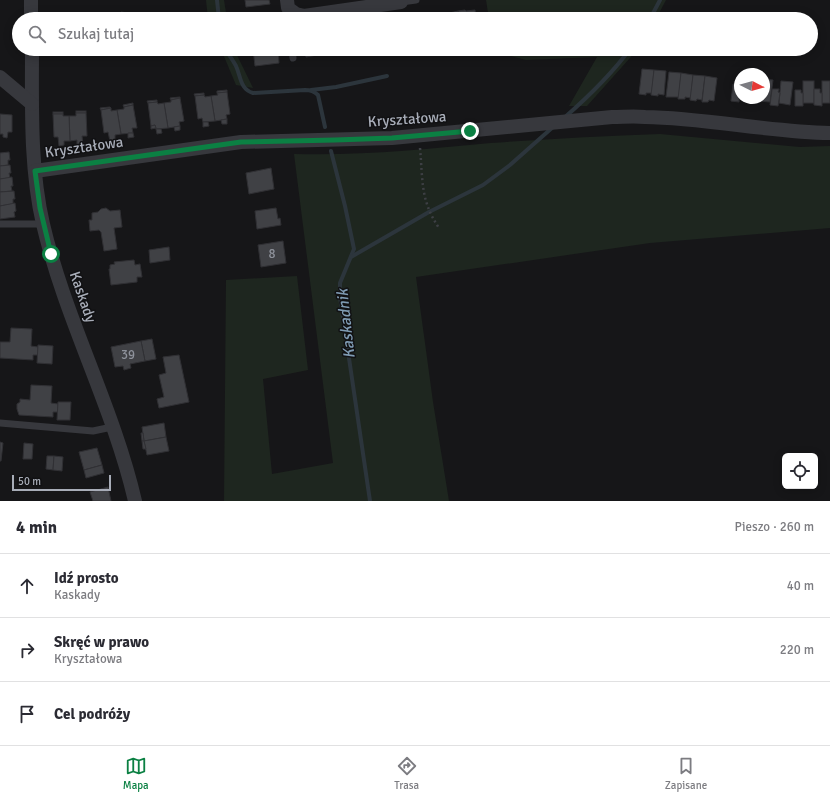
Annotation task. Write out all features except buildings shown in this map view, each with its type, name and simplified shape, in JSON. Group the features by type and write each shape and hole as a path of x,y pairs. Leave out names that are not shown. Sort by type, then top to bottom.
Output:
{"street":[{"path":"31,0 31,12"},
{"path":"330,12 401,1"},
{"name":"Kaskady","path":"32,56 32,104 35,171 43,224 60,282 112,427 130,480 135,501"},
{"path":"0,77 32,104"},
{"name":"Kryształowa","path":"35,171 241,142 392,138 612,118 645,117 677,119 787,132 830,134"}],"lane":[{"path":"401,1 416,0"},
{"path":"0,224 43,224"},
{"path":"0,423 93,431 112,427"}],"path":[{"path":"420,144 426,206 438,228"}],"shaded area":[{"path":"206,0 224,0 226,12 207,12"},
{"path":"486,0 666,0 660,12 488,12"},
{"path":"224,56 237,56 253,88 236,85"},
{"path":"510,56 632,56 587,106 569,106 597,57 526,60"},
{"path":"660,134 800,147 830,146 830,228 650,243 416,277 433,402 449,501 224,501 226,280 297,276 308,370 263,379 272,474 333,463 294,154 368,153 491,143"}],"waterway":[{"name":"Kaskadnik","path":"217,0 218,12"},
{"path":"654,12 660,0"},
{"name":"Kaskadnik","path":"229,56 236,66 243,86 253,93 305,90 311,91 318,95 325,127"},
{"path":"564,118 599,85 624,56"},
{"path":"311,90 336,87 387,76"},
{"path":"351,257 429,212 483,185 510,165 553,127"},
{"name":"Kaskadnik","path":"331,151 354,249 340,283 340,297 370,501"}],"route":[{"path":"51,254 43,224 35,171 241,142 392,138 470,131"}]}
